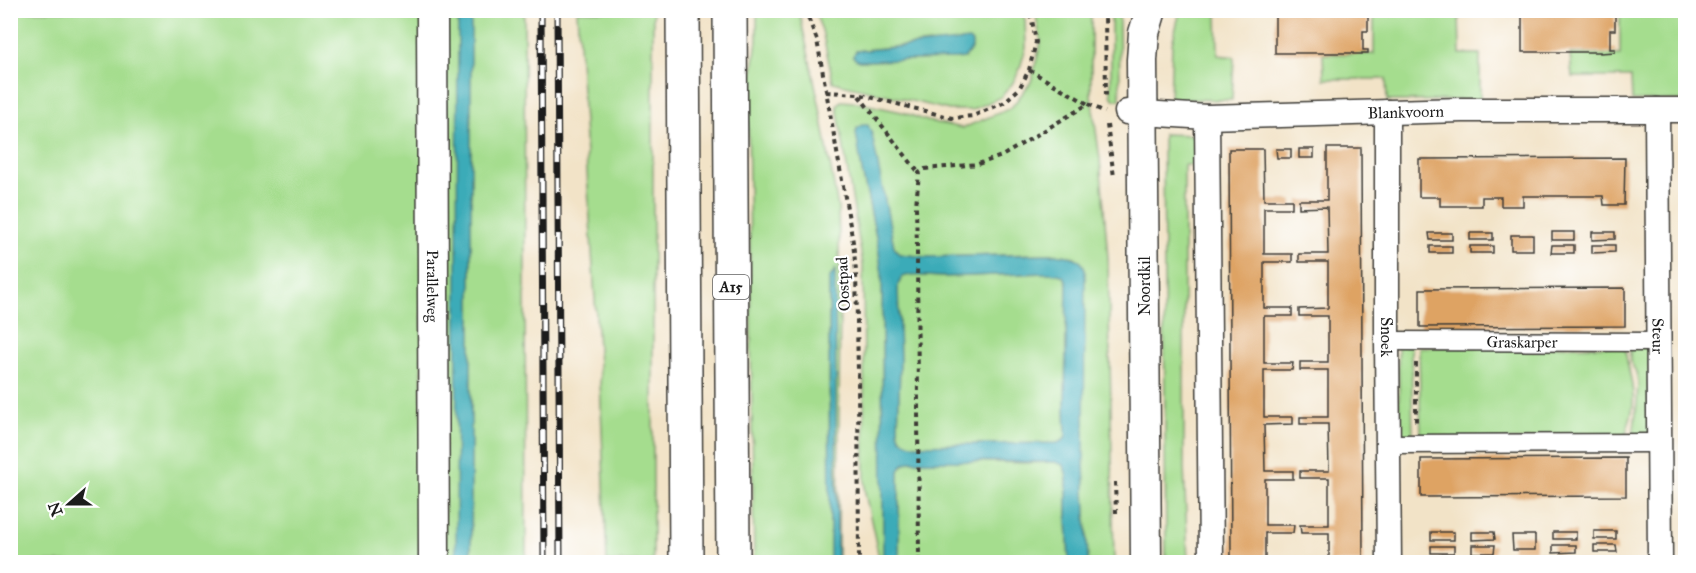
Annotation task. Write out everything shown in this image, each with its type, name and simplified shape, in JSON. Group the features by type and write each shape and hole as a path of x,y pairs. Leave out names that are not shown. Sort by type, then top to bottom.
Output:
{"highway":[{"path":"683,10 686,562"},
{"name":"A15","path":"730,10 733,562"}],"street":[{"name":"Parallelweg","path":"432,10 434,562"},
{"name":"Noordkil","path":"1128,10 1125,112 1129,562"},
{"name":"Noordkil","path":"1146,562 1125,112 1142,60 1144,33 1151,10"},
{"name":"Blankvoorn","path":"1125,112 1207,117 1462,110 1686,110"},
{"name":"Steur","path":"1657,110 1660,562"},
{"name":"Snoek","path":"1387,112 1389,562"},
{"path":"1207,117 1211,562"},
{"name":"Graskarper","path":"1387,341 1658,342"},
{"path":"1388,444 1659,443"}],"path":[{"name":"Oostpad","path":"806,10 817,40 853,242 856,271 859,562"},
{"path":"826,92 858,94 952,118 973,116 1003,103 1019,89 1029,70 1035,42 1028,10"},
{"path":"1029,70 1088,104 1125,112 1105,10"},
{"path":"858,94 919,173 916,206 919,562"},
{"path":"919,173 925,170 978,164 1002,156 1088,104"},
{"path":"1416,342 1416,443"}],"green space":[{"path":"458,10 457,524 456,562 444,562 445,11"},
{"path":"10,11 424,11 421,562 11,562"},
{"path":"471,11 524,11 526,562 471,562"},
{"path":"577,11 653,11 653,562 607,562 600,380"},
{"path":"757,11 799,11 838,208 840,281 838,562 835,271 829,279 830,562 754,562 748,108 757,40"},
{"path":"814,11 1019,11 1025,19 1026,48 1019,71 1001,97 972,110 949,110 833,82 822,30","holes":["930,43 964,58 859,61 856,51"]},
{"path":"1035,11 1091,11 1091,95 1100,159 1108,258 1114,562 1088,562 1075,257 1054,254 926,257 899,254 894,247 875,152 857,129 862,171 882,274 883,562 880,562 865,493 863,265 837,106 841,101 855,102 963,128 1011,108 1031,82 1041,42"},
{"path":"1111,11 1119,11 1120,100 1114,100 1111,95"},
{"path":"1180,11 1217,11 1218,55 1234,57 1232,100 1170,99 1172,44"},
{"path":"1374,11 1459,11 1460,54 1480,54 1480,100 1387,101 1386,79 1324,79 1323,54 1374,54"},
{"path":"1620,11 1685,11 1685,100 1632,101 1631,77 1572,77 1570,54 1620,55"},
{"path":"1163,134 1196,135 1194,165 1184,165 1184,467 1188,562 1166,562"},
{"path":"1045,273 1061,275 1067,283 1066,436 1064,440 1057,443 916,445 902,440 898,431 900,362 898,285 902,277 909,275 943,277"},
{"path":"1398,345 1411,346 1413,439 1400,439"},
{"path":"1649,345 1649,437 1633,438 1638,382 1630,361 1630,347"},
{"path":"1625,346 1633,397 1625,439 1421,440 1419,347"},
{"path":"928,460 1055,462 1064,465 1067,477 1069,562 899,562 899,471 907,462"}],"water":[{"path":"458,11 471,11 471,562 456,562"},
{"path":"969,40 972,48 964,58 859,61 853,56 856,51"},
{"path":"862,125 868,125 872,134 894,247 899,254 926,257 1054,254 1072,257 1083,264 1085,269 1084,464 1088,562 1069,562 1067,477 1064,465 1055,462 910,461 902,465 899,471 899,562 883,562 882,274 862,171 857,129","holes":["1049,273 1061,275 1067,283 1066,436 1064,440 1057,443 916,445 902,440 898,431 900,362 898,285 902,277 909,275 943,277"]},
{"path":"835,270 837,562 830,562 829,279"}],"building":[{"path":"1275,10 1368,10 1368,31 1363,31 1363,50 1368,50 1368,53 1275,53"},
{"path":"1522,10 1615,10 1615,30 1610,30 1610,49 1615,49 1615,52 1522,52"},
{"path":"1327,148 1361,148 1363,562 1329,562 1329,533 1301,533 1300,525 1329,525 1329,478 1300,478 1300,471 1329,471 1328,424 1300,424 1300,417 1328,417 1328,370 1300,370 1300,362 1328,362 1328,316 1299,316 1299,309 1328,308 1328,262 1299,262 1299,254 1328,254 1327,207 1299,208 1299,200 1327,200"},
{"path":"1229,149 1263,149 1264,200 1292,200 1292,208 1264,208 1264,254 1292,254 1292,262 1264,262 1264,308 1292,308 1292,316 1264,316 1264,363 1293,363 1292,370 1264,370 1264,417 1293,417 1293,424 1264,425 1265,471 1293,471 1293,479 1265,479 1265,525 1294,525 1293,533 1265,533 1265,562 1231,562"},
{"path":"1276,149 1291,149 1291,158 1277,158"},
{"path":"1299,149 1314,149 1314,158 1299,158"},
{"path":"1625,158 1624,205 1604,205 1603,196 1523,196 1523,206 1501,206 1501,197 1482,197 1482,206 1440,206 1440,197 1419,197 1419,159"},
{"path":"1552,232 1574,232 1574,240 1552,240"},
{"path":"1592,232 1615,232 1615,239 1592,240"},
{"path":"1429,233 1452,233 1452,240 1430,240"},
{"path":"1470,233 1493,233 1493,240 1470,240"},
{"path":"1511,235 1533,235 1533,250 1511,250"},
{"path":"1552,245 1574,245 1574,253 1551,253"},
{"path":"1592,245 1615,245 1615,252 1592,253"},
{"path":"1430,246 1452,246 1452,253 1430,253"},
{"path":"1470,246 1493,246 1493,253 1470,253"},
{"path":"1625,288 1625,326 1420,327 1420,289"},
{"path":"1626,458 1626,496 1421,497 1421,459"},
{"path":"1594,531 1616,531 1616,539 1594,539"},
{"path":"1431,532 1454,532 1454,540 1431,540"},
{"path":"1472,532 1494,532 1495,539 1472,540"},
{"path":"1553,532 1576,532 1576,539 1553,539"},
{"path":"1512,535 1535,535 1535,550 1513,550"},
{"path":"1472,545 1495,545 1494,553 1472,553"},
{"path":"1553,545 1576,545 1576,552 1553,553"},
{"path":"1594,545 1616,545 1617,552 1594,552"},
{"path":"1431,546 1454,546 1454,553 1431,553"}],"railway":[{"path":"541,10 544,562"},
{"path":"557,10 560,562"}]}
